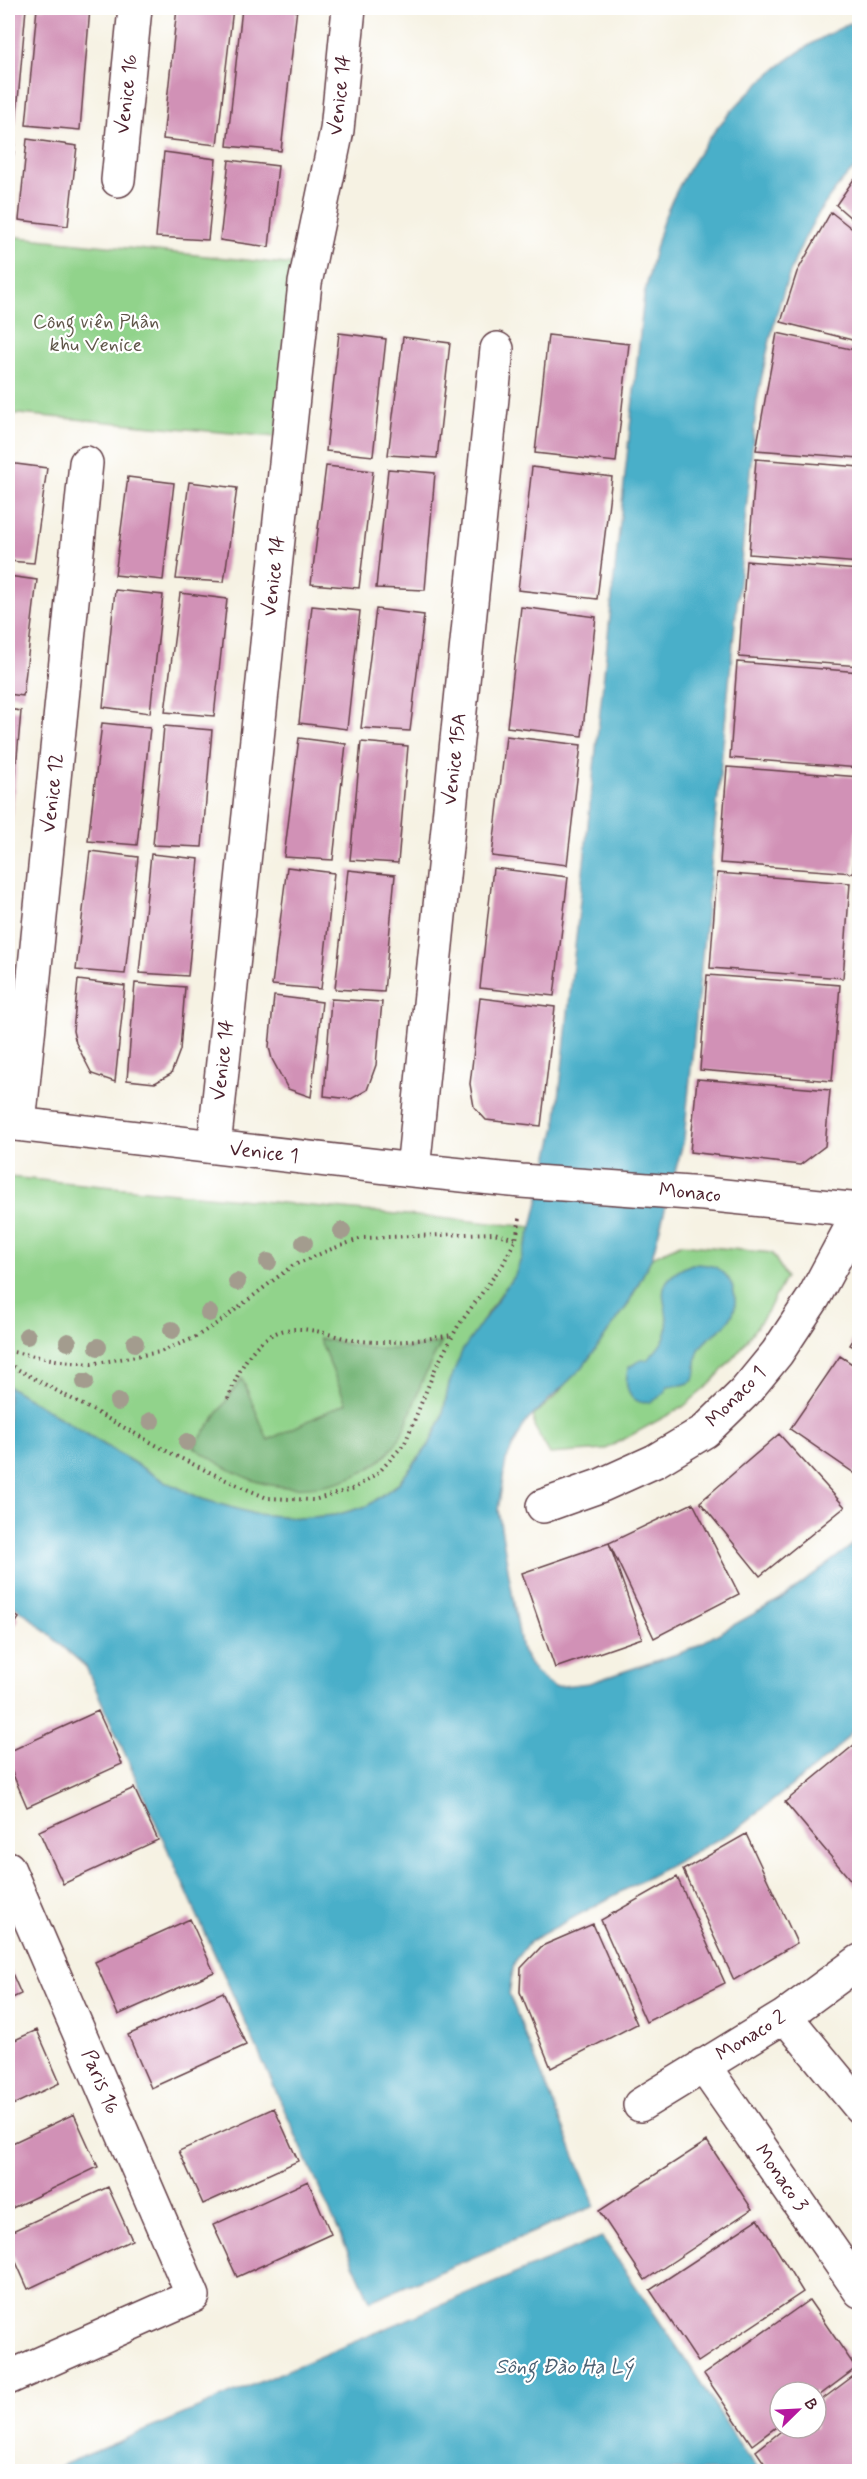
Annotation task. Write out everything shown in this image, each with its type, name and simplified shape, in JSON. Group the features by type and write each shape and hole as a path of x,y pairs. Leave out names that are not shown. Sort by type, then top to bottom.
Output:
{"lane":[{"name":"Venice 16","path":"118,180 135,8"},
{"name":"Venice 14","path":"214,1147 305,282 337,130 349,8"},
{"name":"Venice 15A","path":"413,1170 496,349"},
{"name":"Venice 12","path":"13,1124 86,463"},
{"name":"Venice 1","path":"13,1124 413,1170 521,1180"},
{"name":"Monaco","path":"521,1180 704,1194 860,1211"},
{"name":"Monaco 1","path":"543,1506 602,1485 655,1461 705,1431 745,1392 777,1353 814,1297 860,1211"},
{"name":"Paris 16","path":"8,1868 193,2296 11,2367"},
{"name":"Monaco 2","path":"640,2105 785,2016 860,1961"},
{"path":"785,2016 860,2107"},
{"name":"Monaco 3","path":"703,2065 860,2291"}],"path":[{"path":"8,1364 176,1456 225,1480 267,1498 314,1500 355,1488 380,1471 405,1443 436,1367 453,1335 503,1264 516,1239 520,1217"},
{"path":"8,1351 91,1364 160,1352 194,1338 213,1326 292,1266 363,1238 494,1233 516,1239"},
{"path":"228,1399 239,1369 254,1347 276,1334 296,1329 360,1341 401,1343 453,1335"}],"green space":[{"name":"Công viên Phân khu Venice","path":"8,236 295,265 276,437 8,413"},
{"path":"8,1177 532,1227 516,1273 487,1313 449,1384 442,1417 429,1445 398,1484 367,1506 336,1515 301,1518 254,1514 202,1499 162,1480 8,1386"},
{"path":"680,1244 772,1253 786,1277 767,1312 740,1350 710,1384 683,1407 604,1450 550,1454 534,1426 534,1415 555,1397 627,1306 652,1257"},
{"path":"319,1338 380,1349 410,1348 442,1342 431,1362 403,1431 387,1455 352,1477 311,1487 289,1487 269,1485 250,1479 221,1465 194,1447 242,1378 268,1440 346,1403"}],"water":[{"path":"859,20 859,164 836,188 802,243 779,305 757,401 684,1139 652,1257 627,1306 582,1368 525,1423 506,1460 498,1510 522,1651 535,1672 554,1687 589,1683 689,1650 784,1597 851,1546 859,1536 859,1723 834,1752 737,1829 530,1941 514,1963 509,1994 595,2206 370,2301 86,1667 27,1615 8,1602 8,1386 162,1480 202,1499 254,1514 301,1518 336,1515 367,1506 398,1484 429,1445 442,1418 449,1384 462,1351 516,1273 532,1227 556,1126 644,296 658,235 680,184 698,154 719,125 743,99 797,53"},
{"path":"692,1264 715,1267 727,1278 734,1292 732,1316 700,1348 695,1377 692,1381 682,1385 668,1386 661,1396 653,1401 645,1403 637,1401 631,1396 628,1388 626,1379 629,1367 641,1360 647,1360 665,1337 667,1316 664,1288 668,1280 677,1272"},
{"name":"Sông Đào Hạ Lý","path":"602,2237 690,2366 746,2455 760,2471 49,2471"}],"building":[{"path":"8,8 26,8 16,124 8,124"},
{"path":"37,8 90,8 80,130 26,125"},
{"path":"177,8 233,8 217,145 163,139"},
{"path":"242,8 297,8 281,151 227,146"},
{"path":"8,138 15,139 9,199 8,199"},
{"path":"27,139 77,146 68,226 19,220"},
{"path":"164,152 216,159 208,240 156,237"},
{"path":"229,160 278,166 269,247 220,240"},
{"path":"860,176 860,226 836,205 854,179"},
{"path":"831,212 860,235 860,342 781,322 797,272"},
{"path":"339,333 386,339 373,456 326,451"},
{"path":"777,333 860,351 860,458 756,450"},
{"path":"548,335 629,344 616,462 535,453"},
{"path":"403,337 450,343 437,458 388,455"},
{"path":"756,459 860,467 860,563 749,554"},
{"path":"8,463 47,468 34,563 8,561"},
{"path":"326,466 373,471 359,588 311,584"},
{"path":"532,467 612,477 597,599 518,590"},
{"path":"388,469 435,473 425,590 376,588"},
{"path":"128,477 174,483 163,580 115,575"},
{"path":"189,482 237,488 224,582 176,579"},
{"path":"746,561 860,570 860,666 739,657"},
{"path":"8,576 37,580 23,696 8,694"},
{"path":"115,590 163,595 150,713 103,707"},
{"path":"180,593 227,599 214,716 165,712"},
{"path":"312,606 360,611 347,729 299,723"},
{"path":"521,607 596,617 582,736 507,727"},
{"path":"376,609 424,615 410,731 361,728"},
{"path":"737,662 860,672 860,768 730,758"},
{"path":"8,709 21,711 11,827 8,827"},
{"path":"102,723 150,728 137,845 88,841"},
{"path":"164,726 212,730 202,847 153,845"},
{"path":"506,736 581,745 567,865 492,856"},
{"path":"299,738 346,744 333,860 284,857"},
{"path":"361,742 408,746 398,863 350,860"},
{"path":"727,767 860,777 853,873 720,863"},
{"path":"90,851 138,857 125,974 76,970"},
{"path":"151,854 199,859 188,976 139,973"},
{"path":"287,867 334,873 321,989 272,985"},
{"path":"493,868 568,877 554,996 480,988"},
{"path":"348,870 395,875 384,992 335,989"},
{"path":"717,873 850,883 843,978 710,968"},
{"path":"707,975 840,985 832,1081 700,1070"},
{"path":"78,980 125,986 115,1082 92,1074 76,1043 73,1031"},
{"path":"135,983 185,987 180,1050 171,1074 155,1083 127,1080"},
{"path":"274,996 322,1002 311,1097 288,1089 272,1059 269,1047"},
{"path":"480,998 555,1007 541,1126 486,1120 474,1107 470,1084"},
{"path":"331,999 382,1002 376,1065 367,1090 351,1099 324,1096"},
{"path":"697,1079 830,1090 825,1146 800,1165 690,1152"},
{"path":"860,1328 860,1350 850,1345"},
{"path":"840,1356 860,1369 860,1477 790,1429"},
{"path":"779,1434 845,1507 760,1576 700,1502"},
{"path":"693,1503 739,1594 654,1638 609,1543"},
{"path":"609,1543 642,1638 555,1668 522,1573"},
{"path":"8,1610 19,1618 8,1634"},
{"path":"98,1711 122,1764 27,1807 8,1763 8,1752"},
{"path":"860,1740 860,1887 858,1889 785,1802"},
{"path":"134,1788 158,1840 63,1884 39,1831"},
{"path":"746,1834 797,1943 734,1980 683,1870"},
{"path":"677,1877 725,1983 646,2022 601,1920"},
{"path":"190,1919 214,1972 118,2015 95,1962"},
{"path":"593,1924 637,2024 551,2068 520,1992 521,1968 542,1946"},
{"path":"8,1964 21,1994 8,2000"},
{"path":"223,1992 246,2045 151,2088 128,2035"},
{"path":"37,2030 60,2083 8,2107 8,2043"},
{"path":"274,2108 298,2161 203,2204 179,2151"},
{"path":"74,2114 98,2167 8,2210 8,2145"},
{"path":"707,2141 752,2209 645,2280 599,2211"},
{"path":"308,2181 331,2234 237,2277 213,2225"},
{"path":"108,2187 132,2240 28,2289 8,2244 8,2233"},
{"path":"758,2219 803,2292 698,2362 650,2290"},
{"path":"809,2300 856,2368 828,2389 828,2380 768,2380 768,2433 752,2445 704,2374"},
{"path":"860,2371 860,2457 853,2472 769,2470 756,2451 770,2440 828,2440 828,2395"}]}
